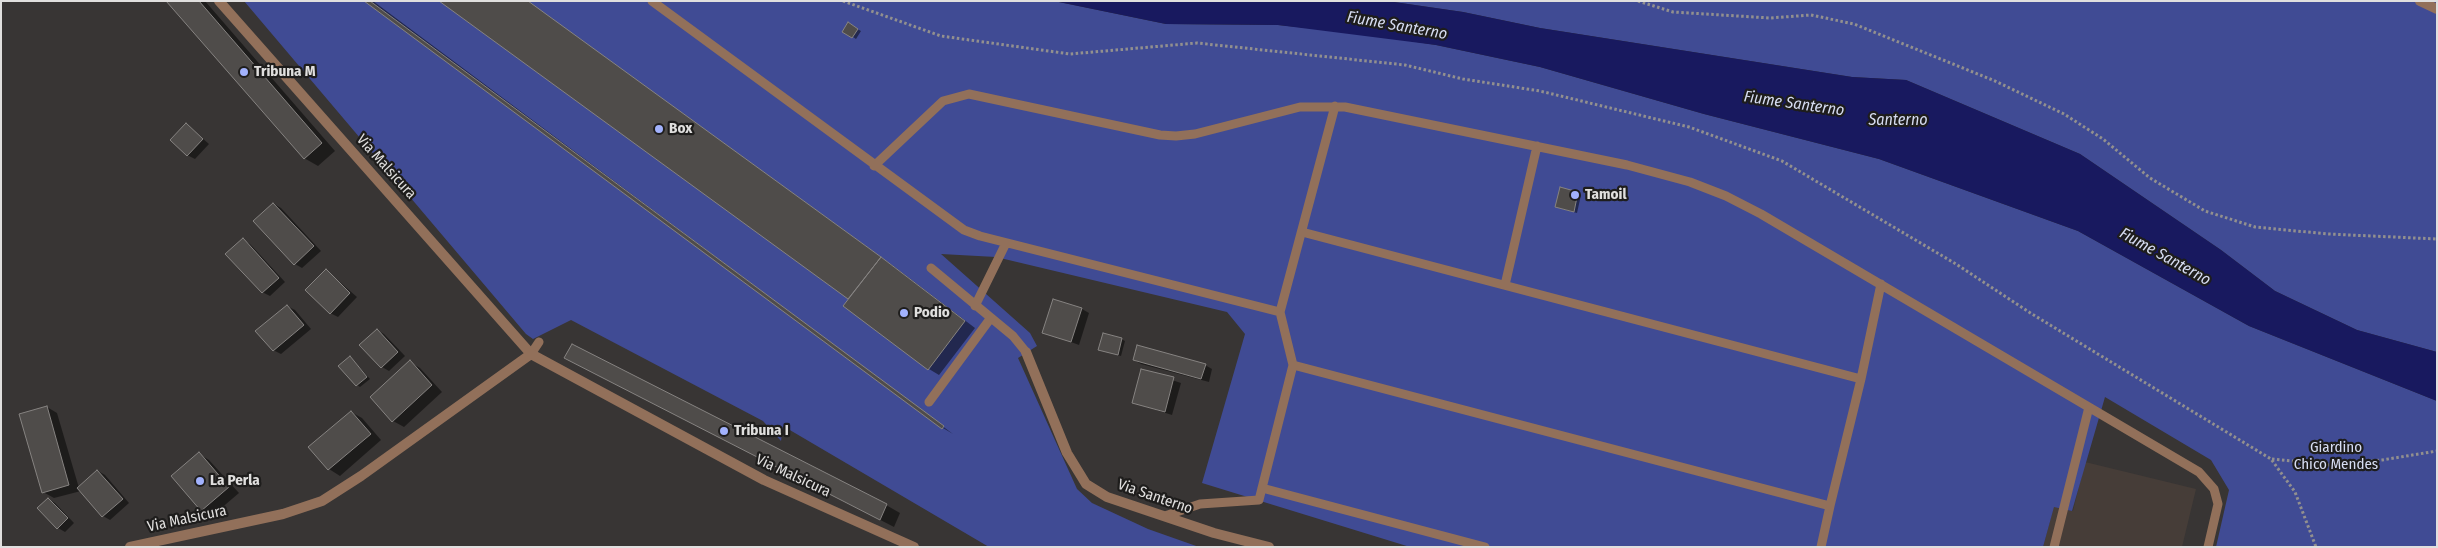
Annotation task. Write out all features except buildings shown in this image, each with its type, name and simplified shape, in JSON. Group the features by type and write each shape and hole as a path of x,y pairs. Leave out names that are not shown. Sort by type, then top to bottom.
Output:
{"street":[{"name":"Via Malsicura","path":"219,1 531,354 764,480 914,547"},
{"path":"2420,1 2437,9"},
{"name":"Via Santerno","path":"1026,352 1067,452 1086,484 1107,497 1214,533 1269,547"},
{"name":"Via Malsicura","path":"130,547 283,514 322,502 531,354"}],"lane":[{"path":"652,1 953,224 980,236 1006,243 1280,312"},
{"path":"874,166 943,101 969,94 1160,135 1176,136 1195,134 1300,107 1335,106 1627,165 1690,182 1726,196 1761,214 2199,472 2214,489 2218,504 2208,547"},
{"path":"1165,516 1200,504 1259,500 1293,365 1280,312 1335,106"},
{"path":"1505,285 1537,146"},
{"path":"1302,232 1861,379"},
{"path":"975,306 1006,243"},
{"path":"931,268 990,319 1013,336 1026,352"},
{"path":"1821,547 1861,379 1881,284"},
{"path":"929,402 990,319"},
{"path":"531,354 539,342"},
{"path":"1293,365 1830,506"},
{"path":"2054,547 2089,407"},
{"path":"1262,488 1485,547"}],"path":[{"path":"1638,1 1673,12 1770,18 1811,15 1854,24 1995,81 2064,114 2103,139 2150,178 2205,211 2255,227 2328,234 2437,239"},
{"path":"2271,459 2329,465 2382,460 2437,451"}],"shaded area":[{"path":"2085,462 2196,489 2182,547 2043,547 2054,506 2073,511"}],"green space":[{"name":"Giardino Chico Mendes","path":"244,1 1054,1 1166,24 1278,25 1366,34 1436,45 1540,67 1704,114 1879,159 2078,231 2249,326 2437,401 2437,547 2216,547 2229,490 2211,460 2105,397 2072,511 2054,507 2043,547 1410,547 1202,483 1245,334 1227,312 996,257 941,254 1030,333 1037,346 1018,358 1077,489 1092,503 1148,529 1199,547 989,547 783,426 781,441 763,421 571,320 533,339 526,334"},
{"path":"1387,1 2437,1 2437,352 2357,330 2275,291 2221,250 2080,154 1906,80 1852,77 1540,28 1463,12"}],"water":[{"name":"Santerno","path":"1054,1 1387,1 1463,12 1540,28 1852,77 1906,80 2080,154 2221,250 2275,291 2357,330 2437,352 2437,401 2249,326 2078,231 1879,159 1704,114 1540,67 1436,45 1278,25 1166,24"}],"place":[{"name":"Tribuna M","path":"244,72"},
{"name":"Box","path":"659,129"},
{"name":"Tamoil","path":"1575,195"},
{"name":"Podio","path":"904,313"},
{"name":"Tribuna I","path":"724,431"},
{"name":"La Perla","path":"200,481"}],"water label":[{"name":"Fiume Santerno","path":"1397,26"},
{"name":"Fiume Santerno","path":"1794,104"},
{"name":"Fiume Santerno","path":"2165,257"}]}
